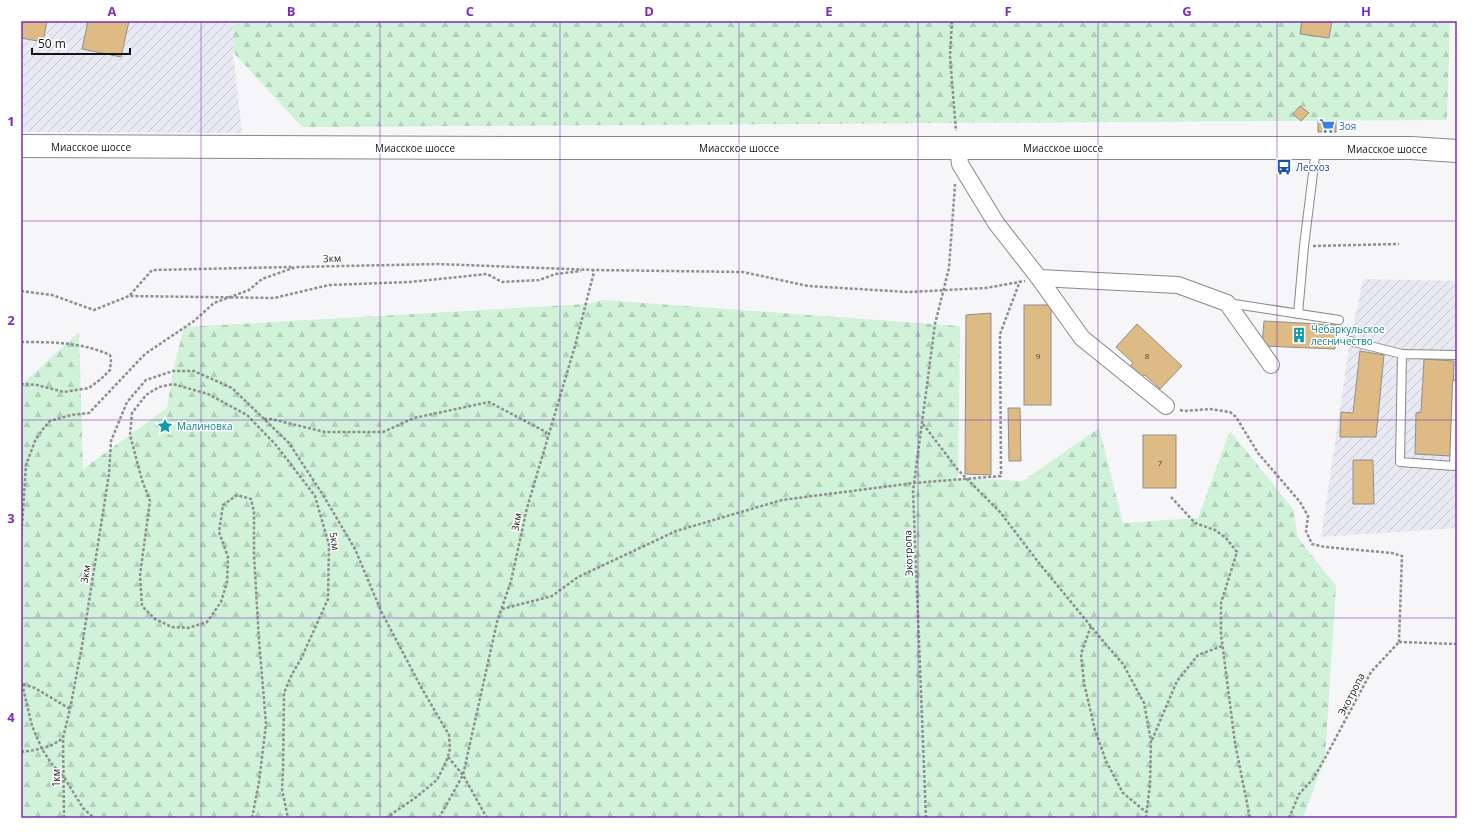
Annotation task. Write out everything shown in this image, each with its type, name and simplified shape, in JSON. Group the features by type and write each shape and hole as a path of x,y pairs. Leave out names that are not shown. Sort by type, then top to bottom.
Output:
{"main road":[{"name":"Миасское шоссе","path":"21,146 520,148 959,156 1410,148 1457,151"}],"street":[{"path":"959,156 996,223 1039,278 1082,338 1166,406"},
{"path":"1039,278 1178,285 1227,303 1271,365"}],"lane":[{"path":"1298,314 1304,246 1316,149"},
{"path":"1227,303 1339,320"},
{"path":"1350,340 1402,354 1457,355"},
{"path":"1402,354 1400,462 1454,466 1457,384"}],"path":[{"name":"Экотропа","path":"926,818 913,491 935,324 949,268 956,174 959,156 950,56 952,21"},
{"path":"1304,246 1399,244"},
{"path":"502,609 552,596 578,577 676,531 782,500 914,483 1001,476 1000,334 1027,263"},
{"name":"3км","path":"21,541 26,465 35,441 50,421 71,415 89,413 145,354 194,321 214,303 249,290 262,279 296,267 438,264 594,271 575,346 527,508 511,581 497,622 463,775 439,818"},
{"path":"129,296 152,270 296,267"},
{"path":"21,291 52,295 94,310 129,296 274,298 329,286 410,282 487,274 502,282 539,280 556,274 592,270 743,272 808,286 908,292 986,288 1039,278"},
{"path":"21,342 79,344 110,355 111,360 110,370 89,388 64,392 37,385 21,384"},
{"name":"3км","path":"63,738 82,646 108,482 111,441 127,402 146,380 173,371 194,371 232,388 263,419"},
{"name":"5км","path":"252,818 262,762 266,724 263,699 254,556 254,512 250,499 237,496 223,505 219,532 228,557 227,582 221,602 207,622 188,628 172,627 155,619 142,606 140,575 150,501 130,435 132,413 146,395 159,387 173,384 208,394 247,415 276,445 315,496 329,545 328,599 284,693 282,789 288,818"},
{"path":"263,419 271,419 325,432 383,432 414,418 489,402 546,432 548,440"},
{"path":"1166,406 1184,411 1210,410 1230,412 1236,417 1258,453 1300,502 1308,516 1306,531 1312,544 1325,547 1392,553 1402,556 1398,642 1457,644"},
{"path":"263,419 289,442 351,542 381,611 421,687 447,732 450,741 448,757 437,780 415,798 386,818"},
{"path":"922,423 958,470 1000,512 1127,670 1144,703 1151,741 1150,784 1146,818"},
{"path":"1171,497 1195,523 1215,530 1226,538 1237,552 1222,603 1221,634 1235,743 1250,818"},
{"path":"1091,626 1081,654 1084,683 1095,730 1106,761 1123,793 1147,812"},
{"name":"Экотропа","path":"1289,818 1299,794 1313,779 1371,672 1398,642"},
{"path":"1151,741 1177,681 1198,655 1222,646"},
{"path":"21,678 32,726 42,749 51,763 64,777 84,808 94,818"},
{"path":"22,684 35,688 70,709"},
{"path":"21,752 51,746 63,738"},
{"name":"1км","path":"63,738 64,818"},
{"path":"448,757 463,775 487,818"}],"shaded area":[{"path":"21,21 234,21 233,52 242,133 21,132"},
{"path":"1363,279 1457,281 1457,528 1321,537 1350,341"}],"green space":[{"path":"234,21 1450,21 1447,120 302,127 233,52"},
{"path":"603,300 960,326 958,478 1023,481 1099,428 1123,523 1198,518 1230,431 1293,509 1298,538 1336,586 1325,758 1303,818 21,818 21,385 79,332 83,469 167,408 173,371 184,327 587,304"}],"building":[{"path":"21,21 47,21 43,42 21,38"},
{"path":"88,21 129,21 121,57 82,49"},
{"path":"1302,21 1332,21 1329,38 1300,34"},
{"path":"1300,106 1309,113 1301,121 1293,114"},
{"name":"Зоя","path":"1318,121 1336,121 1336,132 1318,132"},
{"path":"1024,305 1051,305 1051,405 1024,405"},
{"path":"991,313 991,475 965,474 966,315"},
{"name":"Чебаркульское лесничество","path":"1264,321 1336,325 1335,349 1262,346"},
{"path":"1137,324 1182,366 1160,389 1145,375 1142,377 1130,366 1133,363 1116,347"},
{"path":"1360,351 1384,355 1376,437 1340,437 1341,412 1353,413"},
{"path":"1424,359 1454,361 1451,456 1415,454 1416,413 1421,412"},
{"path":"1008,408 1020,408 1021,461 1009,461"},
{"path":"1143,435 1176,435 1176,488 1143,488"},
{"path":"1353,460 1373,460 1374,504 1353,504"}],"place":[{"name":"Зоя","path":"1327,126"},
{"name":"Лесхоз","path":"1284,167"},
{"name":"Чебаркульское лесничество","path":"1299,335"},
{"name":"Малиновка","path":"165,426"}]}
